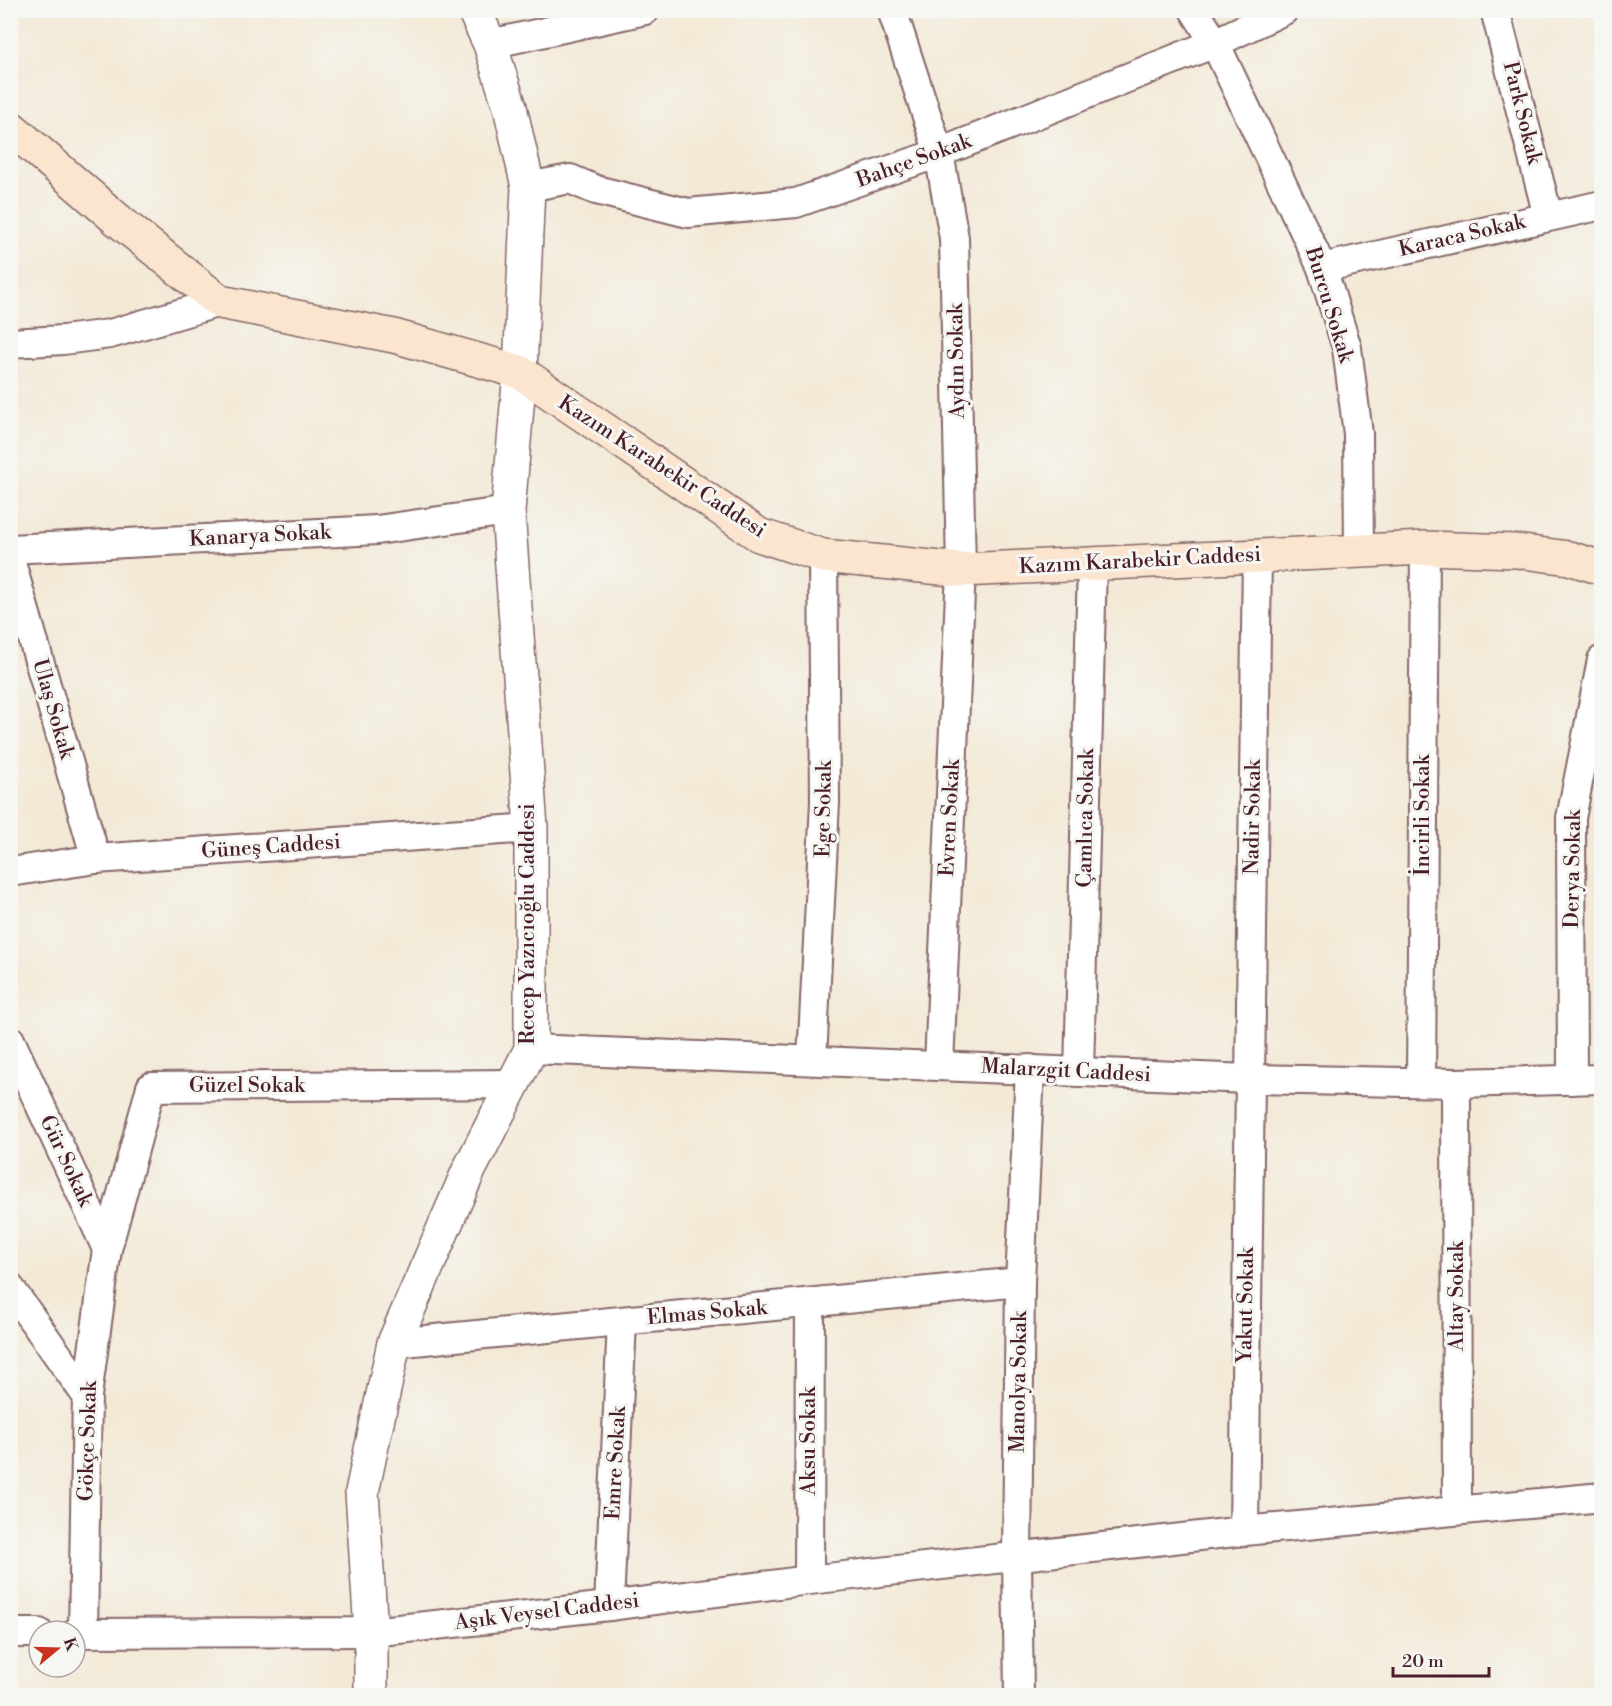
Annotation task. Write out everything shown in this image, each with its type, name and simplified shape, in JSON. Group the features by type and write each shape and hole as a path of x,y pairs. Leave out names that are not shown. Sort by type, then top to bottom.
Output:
{"main road":[{"name":"Kazım Karabekir Caddesi","path":"10,127 119,221 220,302 394,336 520,372 759,535 823,556 961,570 1425,548 1516,551 1569,558 1602,568"}],"street":[{"name":"Recep Yazıcıoğlu Caddesi","path":"370,1695 371,1632 362,1492 394,1343 469,1170 531,1049 531,828 508,511 520,372 528,188 510,107 490,44 474,10"},
{"path":"490,44 645,10"},
{"name":"Aydın Sokak","path":"892,10 939,153 954,238 961,570"},
{"name":"Burcu Sokak","path":"1194,10 1215,43 1322,268 1347,348 1358,434 1359,551"},
{"name":"Bahçe Sokak","path":"528,188 570,179 596,190 688,213 796,202 939,153 1215,43 1284,10"},
{"name":"Park Sokak","path":"1495,10 1548,216"},
{"name":"Karaca Sokak","path":"1322,268 1602,205"},
{"path":"10,343 110,334 220,302"},
{"name":"Kanarya Sokak","path":"10,549 377,530 508,511"},
{"name":"İncirli Sokak","path":"1421,1081 1425,548"},
{"name":"Ege Sokak","path":"812,1060 825,802 823,556"},
{"name":"Nadir Sokak","path":"1249,1079 1257,556"},
{"name":"Ulaş Sokak","path":"10,559 96,859"},
{"name":"Çamlıca Sokak","path":"1079,1072 1092,564"},
{"name":"Evren Sokak","path":"939,1065 961,570"},
{"name":"Derya Sokak","path":"1572,1080 1571,818 1602,660"},
{"name":"Güneş Caddesi","path":"10,873 96,859 531,828"},
{"name":"Gür Sokak","path":"10,1040 106,1250"},
{"name":"Malarzgit Caddesi","path":"531,1049 1249,1079 1456,1083 1602,1079"},
{"name":"Manolya Sokak","path":"1019,1695 1017,1558 1020,1282 1030,1069"},
{"name":"Yakut Sokak","path":"1244,1531 1249,1079"},
{"name":"Altay Sokak","path":"1456,1083 1457,1510"},
{"name":"Güzel Sokak","path":"106,1250 151,1087 513,1084"},
{"name":"Gökçe Sokak","path":"79,1619 87,1396 106,1250"},
{"name":"Elmas Sokak","path":"394,1343 1020,1282"},
{"path":"10,1288 87,1396"},
{"name":"Aksu Sokak","path":"809,1580 810,1303"},
{"name":"Emre Sokak","path":"609,1606 622,1321"},
{"name":"Aşık Veysel Caddesi","path":"87,1633 371,1632 1244,1531 1602,1497"},
{"path":"10,1633 27,1633"}]}
